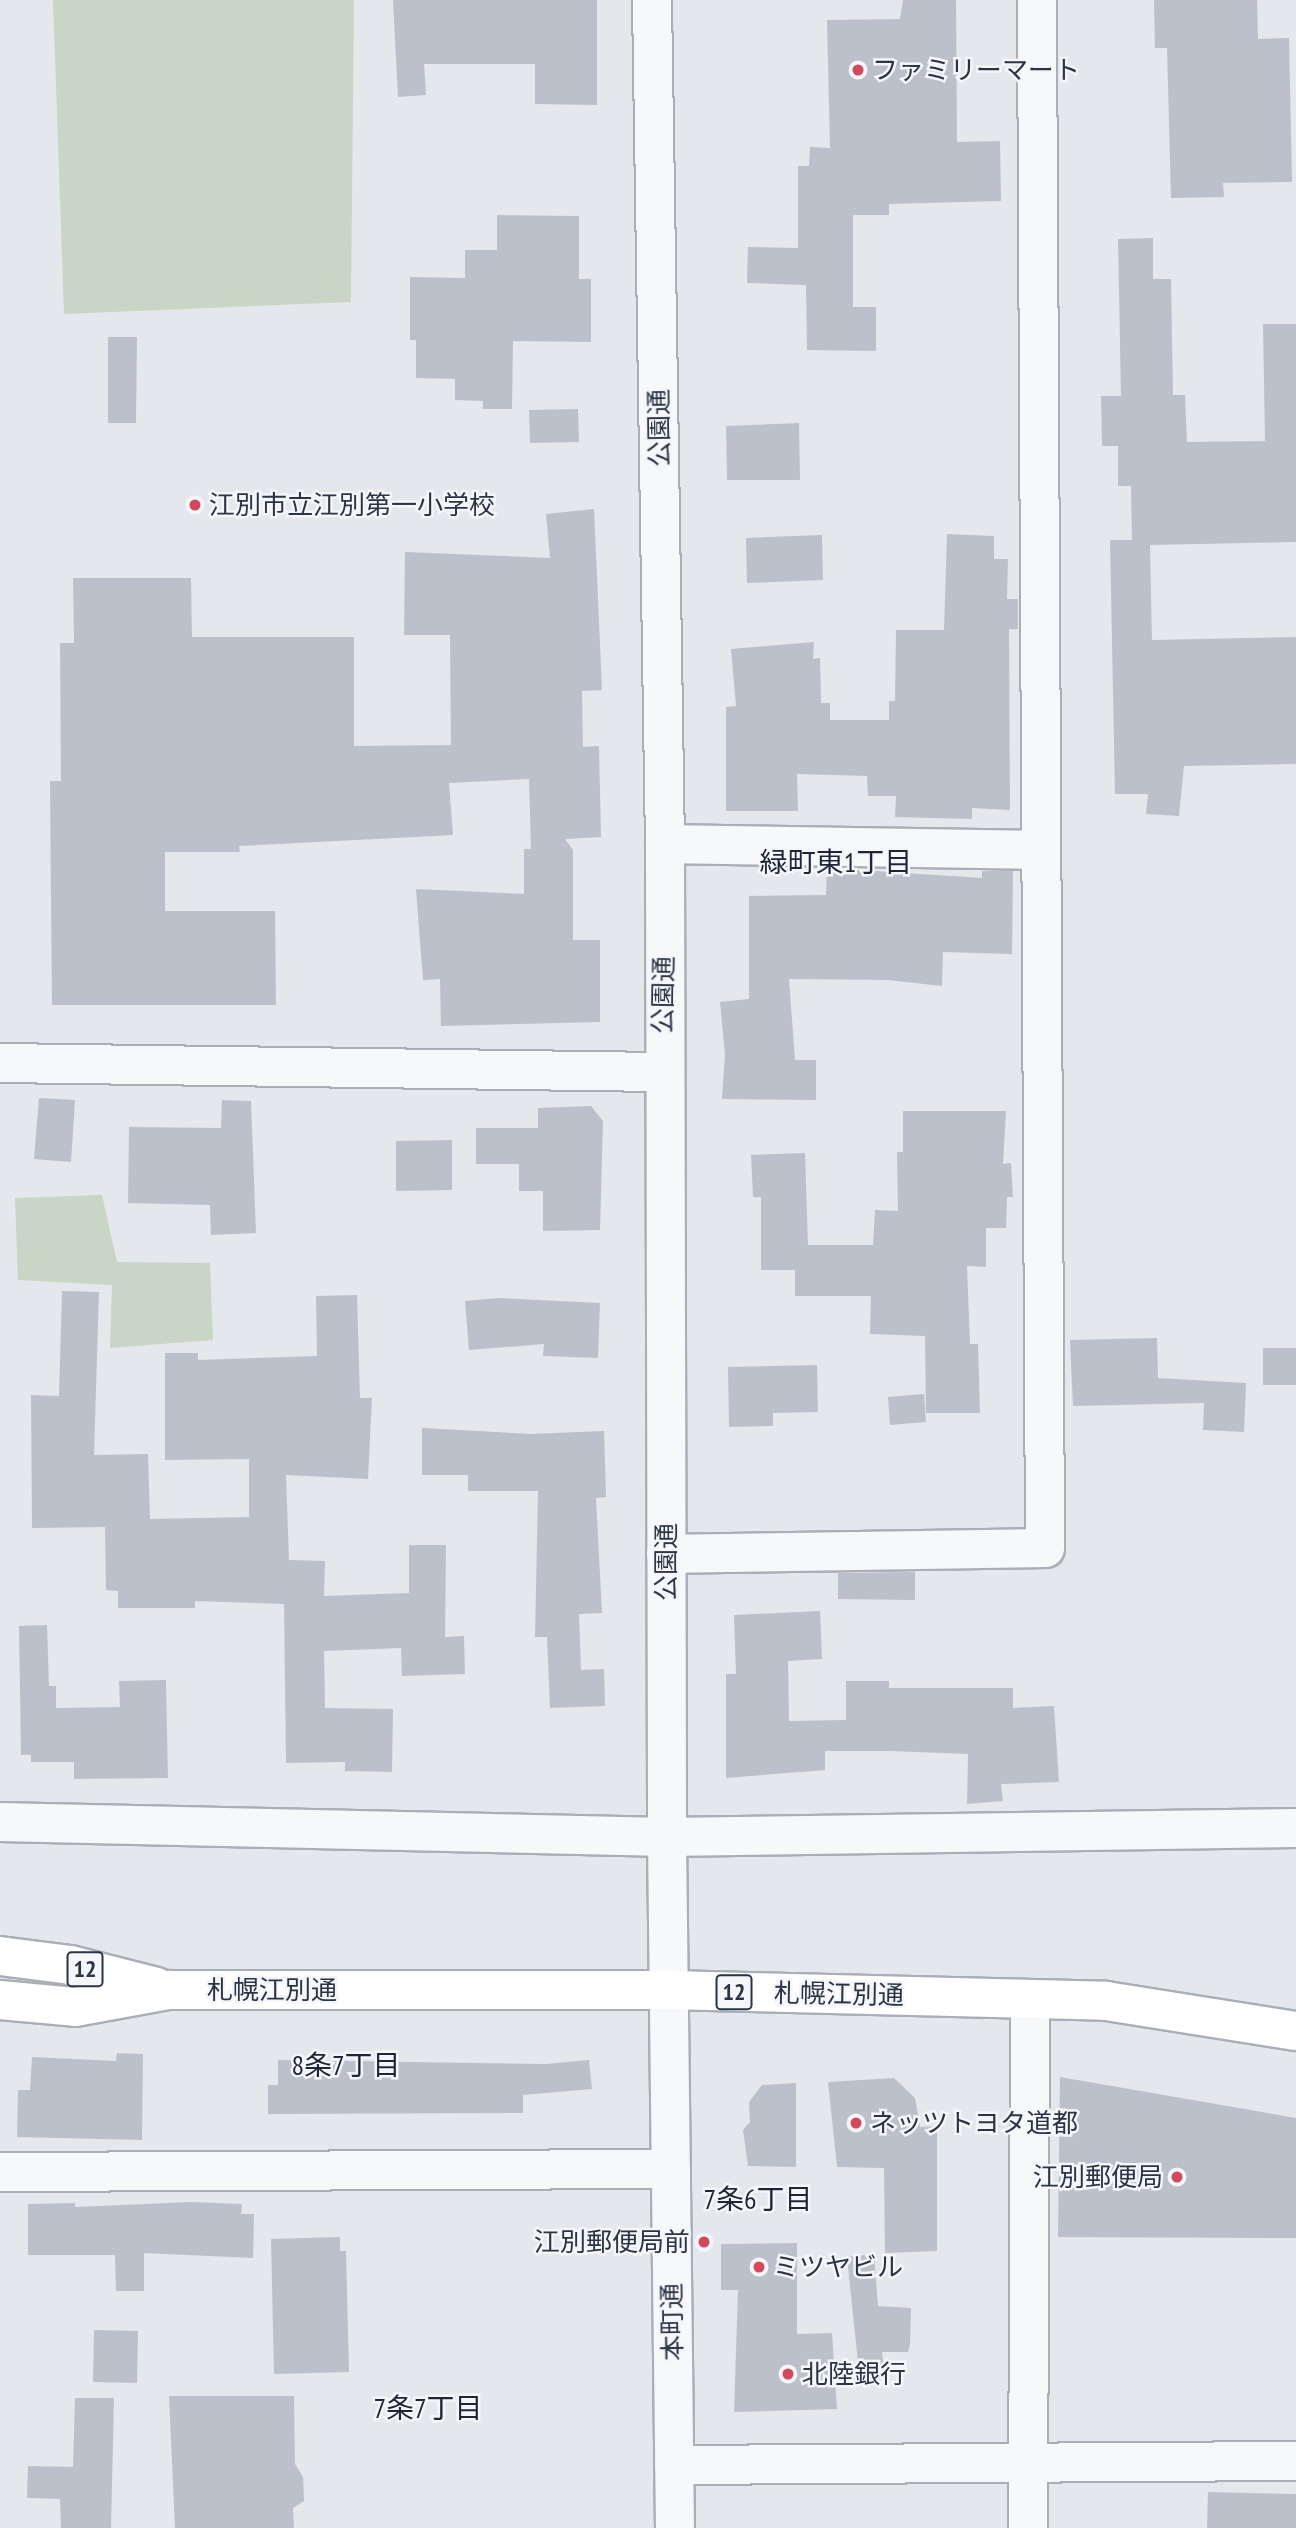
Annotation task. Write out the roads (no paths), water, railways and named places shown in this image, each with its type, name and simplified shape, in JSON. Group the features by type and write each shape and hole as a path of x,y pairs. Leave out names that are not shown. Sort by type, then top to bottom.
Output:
{"highway":[{"name":"札幌江別通","path":"0,1956 70,1965 169,1990"},
{"name":"札幌江別通","path":"0,2000 75,2007 169,1990 668,1990 1030,1999 1188,2011 1296,2031"}],"street":[{"name":"公園通","path":"652,0 665,844 663,1072 668,1990"},
{"path":"666,1554 1045,1548 1037,0"},
{"path":"665,844 1041,850"},
{"path":"0,1063 663,1072"},
{"path":"0,1822 667,1837 1296,1828"},
{"name":"本町通","path":"668,1990 675,2528"},
{"path":"1028,2528 1030,1999"},
{"path":"0,2172 671,2169"},
{"path":"674,2465 1296,2462"}],"place":[{"name":"ファミリーマート","path":"858,70"},
{"name":"江別市立江別第一小学校","path":"195,505"},
{"name":"ネッツトヨタ道都","path":"856,2123"},
{"name":"江別郵便局","path":"1177,2177"},
{"name":"江別郵便局前","path":"704,2242"},
{"name":"ミツヤビル","path":"759,2267"},
{"name":"北陸銀行","path":"788,2374"}],"district":[{"name":"緑町東1丁目","path":"836,862"},
{"name":"8条7丁目","path":"346,2065"},
{"name":"7条6丁目","path":"758,2199"},
{"name":"7条7丁目","path":"428,2408"}]}
